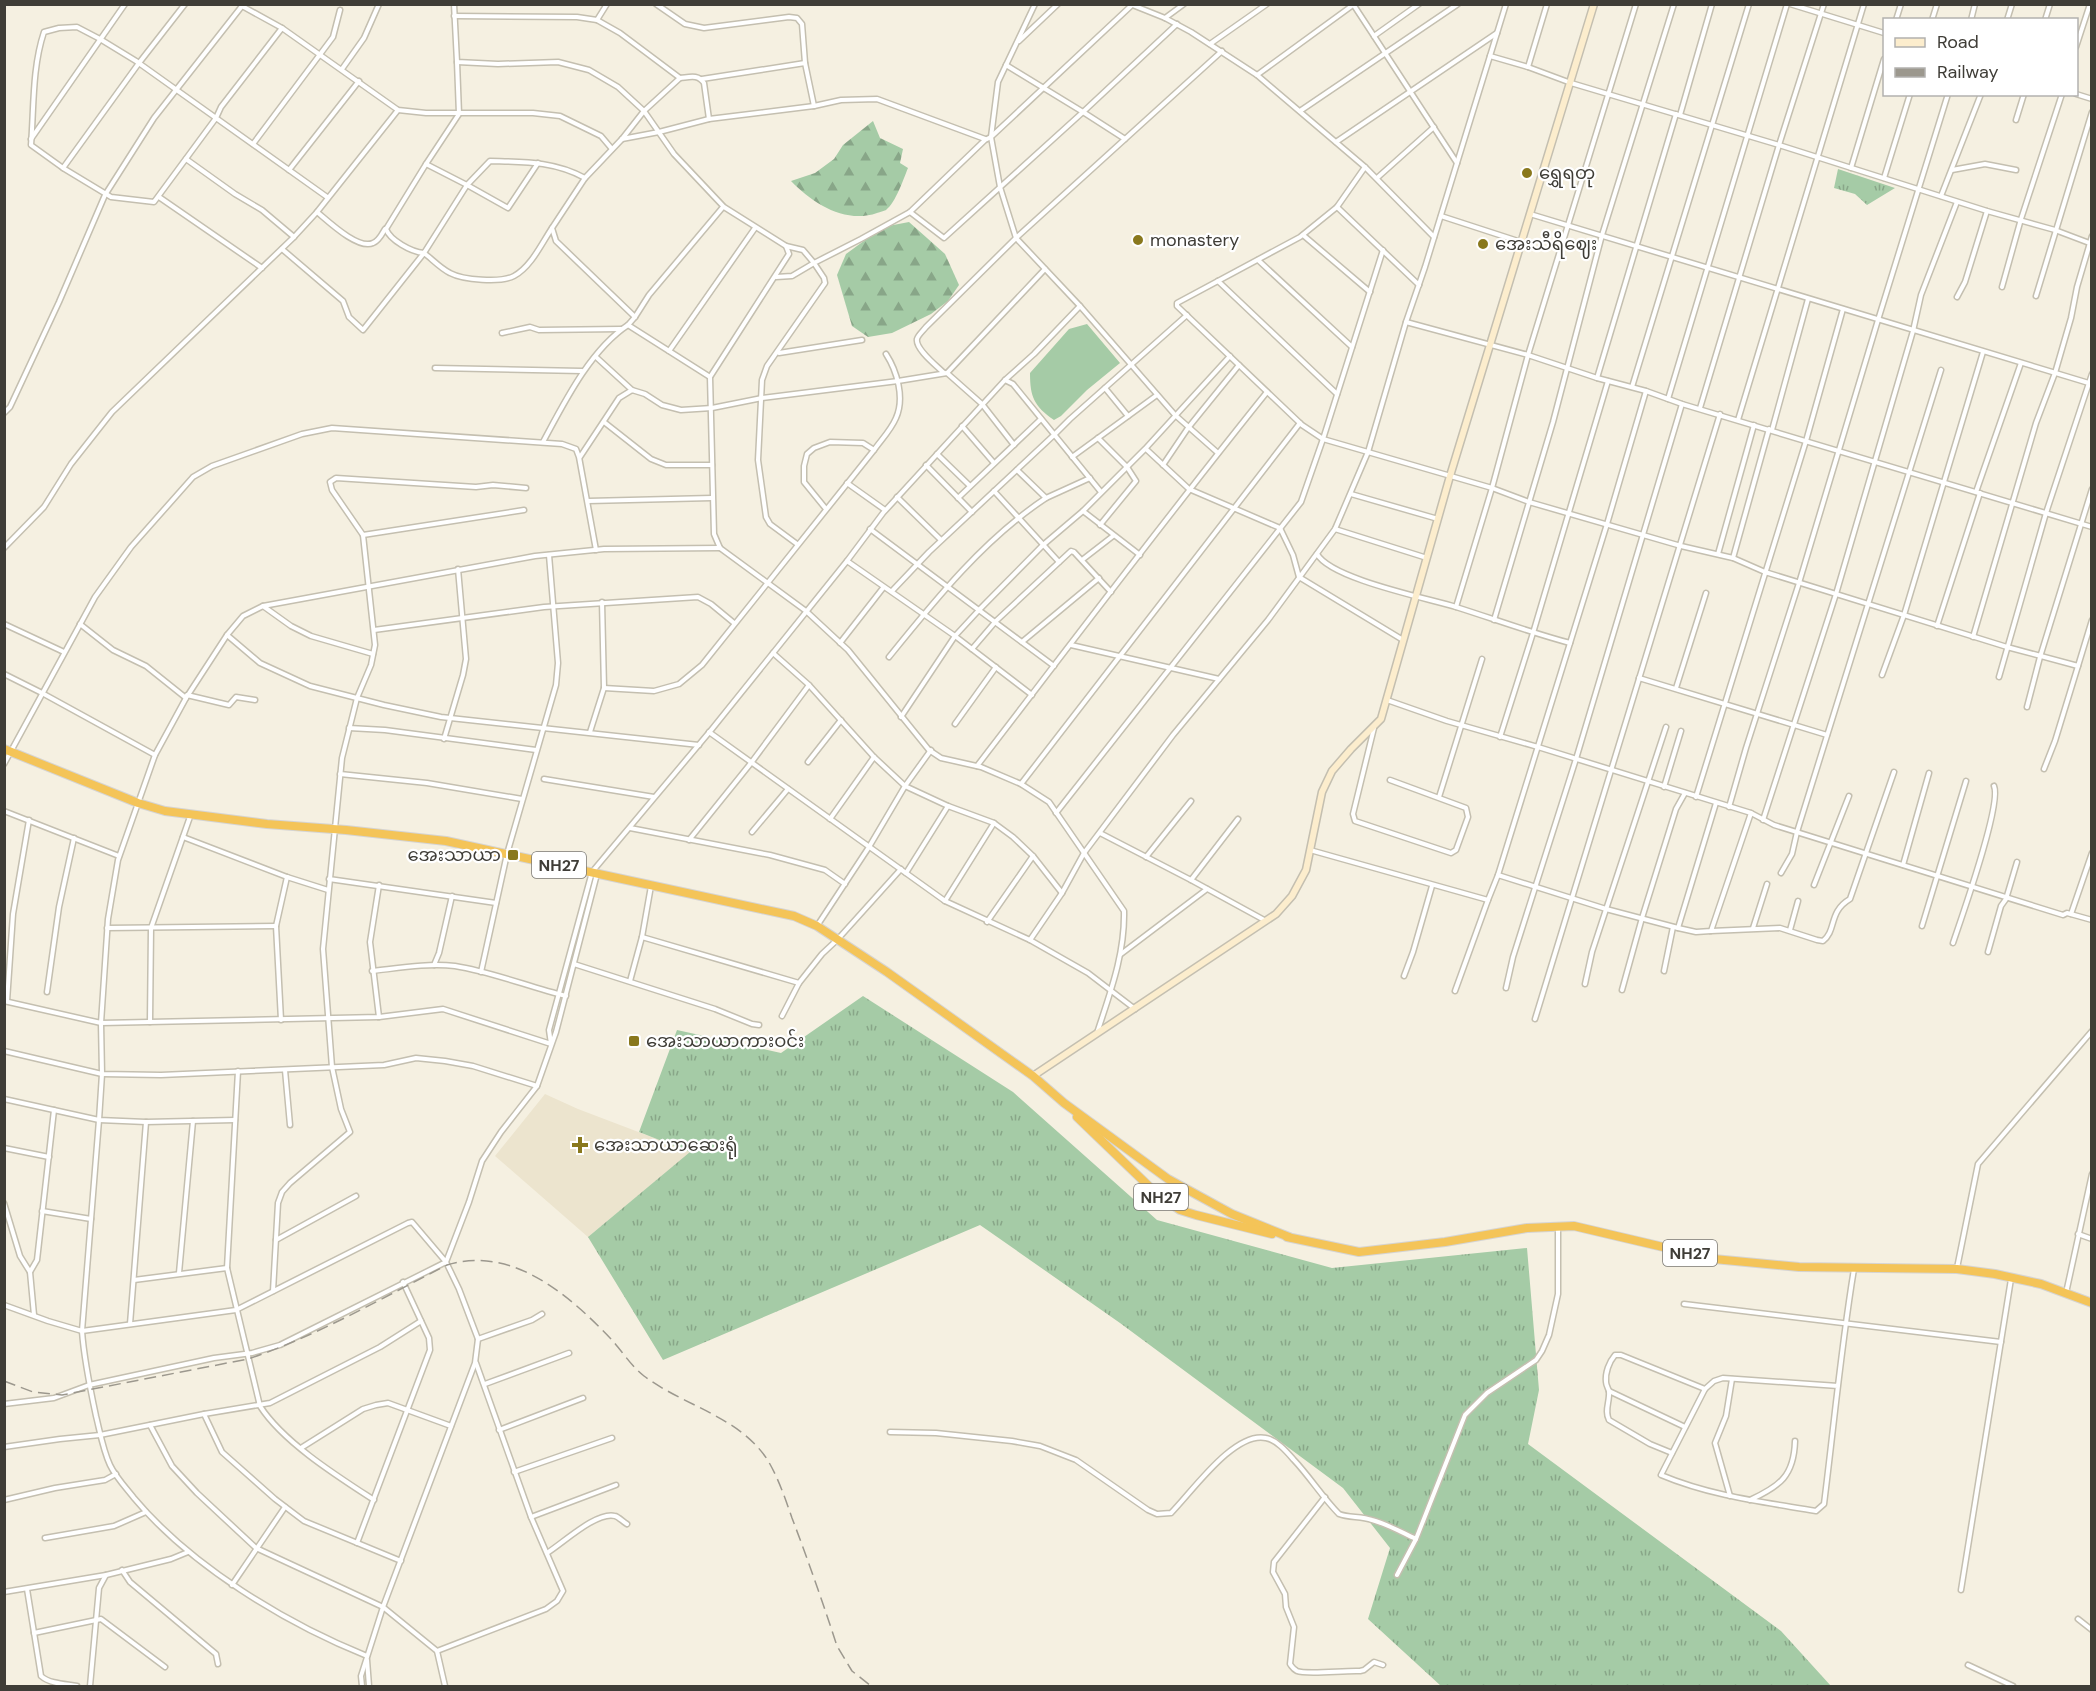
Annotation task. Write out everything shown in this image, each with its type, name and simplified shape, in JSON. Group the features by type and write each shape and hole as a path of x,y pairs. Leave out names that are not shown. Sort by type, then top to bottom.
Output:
{"highway":[{"name":"NH27","path":"7,751 138,803 165,811 267,825 335,829 446,841 794,916 838,939 1033,1076 1168,1203 1196,1215 1359,1252 1445,1242 1527,1228 1574,1226 1714,1259 1799,1267 1957,1269 2041,1284 2091,1303"},
{"name":"NH27","path":"1064,1103 1168,1179 1232,1214 1289,1237"}],"main road":[{"path":"1033,1076 1276,914 1292,896 1306,870 1322,792 1332,771 1356,743 1375,728 1381,719 1450,476 1594,4"}],"street":[{"path":"31,139 125,4"},
{"path":"63,168 185,4"},
{"path":"342,69 364,38 379,4"},
{"path":"317,212 360,243 369,245 376,242 386,229 459,114 454,4"},
{"path":"597,20 607,4"},
{"path":"656,4 685,24 704,28 789,17 797,18 802,24 805,63 814,106"},
{"path":"1035,4 998,82 991,136 1000,187 1016,238 1080,306 1175,415 1218,453"},
{"path":"1017,42 1058,4"},
{"path":"1165,18 1184,4"},
{"path":"1210,44 1267,4"},
{"path":"1374,36 1419,4"},
{"path":"1300,111 1458,4"},
{"path":"1030,940 1062,893 1084,853 1173,735 1268,620 1335,529 1368,452 1406,322 1506,4"},
{"path":"1528,67 1546,4"},
{"path":"1456,607 1492,488 1528,355 1636,4"},
{"path":"1494,620 1567,367 1602,235 1674,4"},
{"path":"1597,378 1712,4"},
{"path":"1632,387 1749,4"},
{"path":"1668,399 1789,4 1883,33"},
{"path":"1700,408 1738,278 1824,4"},
{"path":"1738,420 1864,4"},
{"path":"2078,41 2090,4"},
{"path":"4,413 10,407 59,302 106,193 154,118 241,5 282,28 398,110 459,114 533,113 560,116 601,136 612,149"},
{"path":"775,277 792,276 910,212 1131,5 1177,24 1257,75 1365,167 1434,237"},
{"path":"1257,75 1353,5 1457,163"},
{"path":"253,144 321,55 335,33 340,10"},
{"path":"454,16 576,17 597,20 620,33 680,78"},
{"path":"910,212 944,238 1177,24"},
{"path":"282,28 221,107 216,118 154,202 111,196 63,168 31,145 35,77 45,32 77,27 139,63 176,90 216,118 253,144 327,197"},
{"path":"1336,142 1497,33"},
{"path":"1014,445 982,404 922,351 917,337 1016,238 1222,51"},
{"path":"1490,56 1956,202 2021,219 2090,244"},
{"path":"457,62 498,64 558,62 589,70 618,87 644,111 674,154 724,207 786,246 803,250 814,263 825,283 767,366 762,380 758,460 766,517 770,524 797,544"},
{"path":"1851,168 1883,62"},
{"path":"701,79 805,63"},
{"path":"1006,65 1125,139"},
{"path":"386,229 388,236 416,252 424,252 450,274 495,280 514,276 529,262 585,178 622,139 644,111 680,78 696,76 704,82 709,119"},
{"path":"289,170 359,81"},
{"path":"1884,178 1909,96"},
{"path":"1729,807 1947,96"},
{"path":"1941,196 1981,96"},
{"path":"2016,120 2023,96"},
{"path":"2002,287 2021,219 2061,96"},
{"path":"622,139 709,119 814,106 841,100 877,99 985,140"},
{"path":"5,546 44,507 71,464 112,412 294,237 317,212 398,110"},
{"path":"2036,296 2091,112"},
{"path":"1377,178 1434,127"},
{"path":"186,159 262,210 294,237"},
{"path":"282,249 343,301 349,317 363,330 424,252 467,185 490,161 538,163 568,169 585,178"},
{"path":"426,164 508,208 538,163"},
{"path":"1951,170 1985,164 2016,170"},
{"path":"1365,167 1337,207 1303,235 1177,303 1177,306 1300,423 1323,439 1492,488 1529,502 1682,546 1733,558 1799,583 2040,657 2078,666"},
{"path":"159,197 262,268"},
{"path":"1763,820 1836,594 1913,331 1921,295 1956,202"},
{"path":"543,442 583,371 635,317 649,294 724,207"},
{"path":"1337,207 1419,285"},
{"path":"1957,297 1965,282 1987,211"},
{"path":"1530,214 2089,384"},
{"path":"1441,216 1522,242"},
{"path":"552,228 556,241 635,317"},
{"path":"669,351 755,228"},
{"path":"1303,235 1370,292"},
{"path":"1973,637 2036,423 2055,373 2091,236"},
{"path":"786,246 789,254 710,377 714,534 720,548 806,611 848,650 901,717 931,750 942,758 976,766 1021,784 1049,802 1124,911 1120,954 1097,1034"},
{"path":"1056,813 1301,502 1383,250"},
{"path":"1258,260 1352,347"},
{"path":"596,357 632,390 645,394 662,405 681,410 712,408 762,398 946,373 1045,269"},
{"path":"1218,281 1337,394"},
{"path":"1733,558 1808,299"},
{"path":"551,1044 549,1030 594,873 847,561 885,510 982,404 1080,306"},
{"path":"1696,796 1806,441 1843,309"},
{"path":"892,591 994,490 1187,315"},
{"path":"1406,322 1528,355 1682,404 2091,527"},
{"path":"628,325 710,377"},
{"path":"502,333 530,327 539,330 622,328"},
{"path":"778,353 862,340"},
{"path":"1882,675 1904,615 1983,352"},
{"path":"604,688 654,691 679,684 702,665 766,582 874,450 896,419 899,406 898,381 886,354"},
{"path":"901,717 955,636 1043,545 1083,511 1145,449 1230,356"},
{"path":"1937,626 2021,363"},
{"path":"1163,465 1188,428 1239,365"},
{"path":"435,368 583,371"},
{"path":"1781,873 1792,854 1941,370"},
{"path":"1999,677 2046,513 2091,374"},
{"path":"1005,380 1013,384 1101,492"},
{"path":"1500,737 1608,381"},
{"path":"1105,388 1128,416"},
{"path":"579,457 619,398 632,390"},
{"path":"1455,992 1498,875 1646,391"},
{"path":"976,766 1189,489 1267,392"},
{"path":"1072,457 1157,395"},
{"path":"1506,988 1513,957 1537,887 1682,404"},
{"path":"1535,1019 1613,770 1639,678 1682,546 1720,414"},
{"path":"958,498 1041,419"},
{"path":"604,422 651,459 666,465 712,465"},
{"path":"1021,784 1300,423"},
{"path":"1718,554 1754,425"},
{"path":"962,426 994,463"},
{"path":"4,764 7,751 95,597 131,548 193,477 212,466 302,434 332,428 562,444 576,450 579,457 596,550"},
{"path":"1098,438 1136,479 1136,482 1100,525"},
{"path":"826,509 804,482 807,454 814,448 838,441 863,443 874,450"},
{"path":"1145,449 1189,489 1280,528 1293,555 1299,577 1403,640"},
{"path":"937,454 970,486"},
{"path":"926,465 972,512"},
{"path":"1017,470 1046,498"},
{"path":"889,657 948,586 1018,517 1046,498 1090,477"},
{"path":"273,1291 278,1203 282,1192 350,1132 341,1109 332,1068 323,949 346,734 350,728 357,698 371,665 375,645 363,535 332,489 330,482 336,478 526,488"},
{"path":"847,483 885,510"},
{"path":"2027,707 2091,489"},
{"path":"994,490 1059,562"},
{"path":"1351,494 1438,519"},
{"path":"897,497 942,540"},
{"path":"588,501 712,498"},
{"path":"363,535 524,510"},
{"path":"1083,511 1140,555"},
{"path":"870,529 1054,666"},
{"path":"1335,529 1427,558"},
{"path":"1082,560 1113,536"},
{"path":"367,1656 344,1647 277,1612 232,1585 188,1552 146,1512 116,1473 110,1465 100,1435 89,1385 82,1331 102,1074 101,1023 107,928 119,856 155,755 186,696 227,635 243,616 264,606 458,569 549,555 596,550 720,548"},
{"path":"972,649 996,621 1071,551 1111,592"},
{"path":"1317,554 1325,564 1366,582 1456,607 1570,643"},
{"path":"482,972 507,854 556,685 558,663 549,555"},
{"path":"847,561 883,588 892,591 924,613 1032,695"},
{"path":"444,739 466,659 458,569"},
{"path":"1022,642 1099,578"},
{"path":"840,643 883,588"},
{"path":"1676,688 1706,593"},
{"path":"374,630 553,606 698,597 711,604 734,623"},
{"path":"590,732 604,688 602,602"},
{"path":"264,606 291,627 311,636 373,654"},
{"path":"2044,769 2055,741 2091,620"},
{"path":"4,624 64,652"},
{"path":"80,624 113,650 146,666 186,696 229,705 236,697 255,700"},
{"path":"227,635 260,663 310,686 357,698 449,718 699,745"},
{"path":"1071,645 1219,679"},
{"path":"773,653 809,685 874,757 905,786 948,806 994,823 1033,856 1062,893"},
{"path":"1439,797 1482,659"},
{"path":"956,724 996,668"},
{"path":"4,674 155,755"},
{"path":"1639,678 1827,735"},
{"path":"689,840 752,763 809,685"},
{"path":"1387,700 1463,726 1751,813 1763,820 1797,832 2006,899 2063,915 2067,913 2091,920"},
{"path":"808,762 841,720"},
{"path":"1585,984 1592,952 1666,727"},
{"path":"350,728 385,730 536,750"},
{"path":"1375,728 1353,814 1355,821 1451,854 1456,850 1468,817 1466,808 1390,780"},
{"path":"1664,786 1681,731"},
{"path":"709,732 945,901 1030,940 1088,973 1135,1009"},
{"path":"817,926 869,848 905,786 931,750"},
{"path":"830,819 874,757"},
{"path":"1498,875 1606,909 1696,932 1753,927 1790,930 1823,941 1828,937 1836,910 1850,899 1894,772"},
{"path":"1903,865 1929,773"},
{"path":"340,774 427,783 522,799"},
{"path":"544,779 655,798"},
{"path":"1922,926 1966,781"},
{"path":"1953,943 1990,824 1996,792 1994,786"},
{"path":"752,832 788,789"},
{"path":"1622,990 1676,809 1685,793"},
{"path":"1814,885 1849,796"},
{"path":"1146,856 1191,801"},
{"path":"1678,928 1716,803"},
{"path":"906,873 948,806"},
{"path":"4,811 119,856"},
{"path":"1711,931 1751,813"},
{"path":"150,1022 151,928 191,814"},
{"path":"1191,880 1238,819"},
{"path":"29,820 12,914 6,1001 101,1023 379,1017 443,1009 551,1044"},
{"path":"945,901 994,823"},
{"path":"629,828 770,855 825,870 845,884"},
{"path":"1100,833 1266,921"},
{"path":"183,837 287,878 328,890"},
{"path":"47,992 59,907 74,838"},
{"path":"1309,850 1488,900"},
{"path":"2072,914 2091,853"},
{"path":"987,922 1033,856"},
{"path":"1989,952 2001,906 2006,899 2017,862"},
{"path":"782,1016 799,983 822,954 901,869"},
{"path":"4,1404 54,1398 89,1385 214,1358 248,1354 280,1345 446,1262 469,1203 482,1161 501,1132 537,1086 566,996 594,873"},
{"path":"281,1020 276,926 287,878"},
{"path":"329,879 496,903"},
{"path":"1753,927 1767,884"},
{"path":"379,885 370,942 379,1017"},
{"path":"630,981 642,937 651,886"},
{"path":"1404,976 1432,886"},
{"path":"1120,954 1207,889"},
{"path":"434,965 439,953 452,896"},
{"path":"1790,930 1798,901"},
{"path":"107,928 276,926"},
{"path":"1664,971 1673,927"},
{"path":"642,937 799,983"},
{"path":"574,964 759,1025"},
{"path":"372,971 434,965 454,966 566,996"},
{"path":"1957,1269 1978,1164 2091,1031"},
{"path":"4,1050 102,1074 161,1075 332,1068 384,1065 416,1058 473,1066 537,1086"},
{"path":"285,1070 290,1125"},
{"path":"238,1071 227,1268 260,1406 269,1420 301,1448 374,1500"},
{"path":"4,1099 99,1120 146,1122 235,1120"},
{"path":"30,1272 37,1260 54,1110"},
{"path":"179,1274 192,1121"},
{"path":"130,1324 146,1122"},
{"path":"4,1148 49,1157"},
{"path":"2066,1294 2078,1234 2090,1193 2091,1174"},
{"path":"276,1240 356,1196"},
{"path":"4,1203 20,1256 30,1272 34,1315"},
{"path":"42,1211 91,1219"},
{"path":"4,1305 82,1331 236,1310 408,1222 417,1226 446,1262 459,1289 478,1339 476,1363 383,1606 360,1676 362,1686"},
{"path":"1397,1575 1416,1539 1465,1415 1487,1393 1536,1360 1542,1351 1549,1335 1558,1294 1558,1227"},
{"path":"2078,1234 2091,1239"},
{"path":"134,1280 227,1268"},
{"path":"1838,1386 1718,1380 1705,1389 1661,1475 1689,1487 1730,1497 1816,1511 1821,1508 1824,1504 1838,1386 1845,1323 1854,1268"},
{"path":"1961,1590 2011,1278"},
{"path":"357,1543 430,1350 429,1338 403,1282"},
{"path":"1684,1304 2001,1342"},
{"path":"478,1339 532,1320 542,1314"},
{"path":"4,1447 100,1435 204,1414 260,1406 380,1347 421,1322"},
{"path":"485,1384 569,1353"},
{"path":"1686,1426 1609,1391 1605,1384 1608,1368 1615,1355 1621,1354 1705,1389"},
{"path":"437,1651 546,1609 561,1596 563,1587 531,1517 476,1363"},
{"path":"1730,1497 1715,1443 1726,1416 1732,1379"},
{"path":"1609,1391 1606,1413 1609,1420 1650,1444 1672,1453"},
{"path":"499,1430 583,1398"},
{"path":"301,1448 363,1409 388,1403 451,1426"},
{"path":"204,1414 222,1452 285,1507 304,1521 401,1561"},
{"path":"150,1425 172,1466 197,1493 256,1548 383,1606 437,1651 445,1686"},
{"path":"890,1432 936,1433 1040,1446 1076,1460 1148,1510 1163,1515 1171,1513 1220,1459 1241,1442 1257,1437 1268,1438 1294,1460 1339,1514 1372,1520 1393,1527 1416,1539"},
{"path":"514,1472 612,1438"},
{"path":"1750,1500 1767,1492 1782,1481 1793,1460 1796,1441"},
{"path":"4,1500 105,1480 116,1473"},
{"path":"531,1517 616,1485"},
{"path":"1325,1497 1274,1562 1273,1572 1285,1594 1286,1607 1294,1627 1290,1664 1299,1672 1360,1671 1374,1662 1383,1665"},
{"path":"232,1585 285,1507"},
{"path":"45,1538 114,1526 146,1512"},
{"path":"547,1553 596,1518 606,1515 616,1516 627,1524"},
{"path":"4,1592 106,1575 171,1559 188,1552"},
{"path":"122,1570 130,1582 216,1654 218,1664"},
{"path":"90,1686 99,1588 106,1575"},
{"path":"27,1589 44,1679 77,1686"},
{"path":"2078,1619 2091,1630"},
{"path":"34,1633 101,1620 165,1667"},
{"path":"367,1656 369,1686"},
{"path":"1968,1665 2013,1686"}],"shaded area":[{"path":"545,1094 691,1152 588,1237 495,1156"}],"green space":[{"path":"873,121 880,138 903,149 900,163 908,168 896,196 886,210 865,216 842,214 809,197 791,181 815,173 834,159 843,145"},
{"path":"1838,169 1895,188 1867,205 1855,194 1834,188"},
{"path":"909,222 945,254 959,285 948,301 931,314 892,333 868,337 852,326 837,275 846,254 883,227"},
{"path":"1087,324 1120,363 1054,420 1034,400 1030,373 1069,329"},
{"path":"863,996 1013,1092 1157,1220 1332,1268 1527,1248 1539,1390 1528,1444 1781,1631 1831,1686 1441,1686 1368,1619 1390,1548 1343,1488 1120,1323 980,1225 663,1360 588,1237 690,1152 639,1132 677,1030 781,1053"}],"railway":[{"path":"4,1381 33,1392 62,1395 248,1359 324,1328 447,1265 471,1261 494,1262 516,1268 538,1278 577,1306 595,1322 644,1376 726,1422 755,1444 775,1473 837,1646 852,1671 871,1686"}],"place":[{"name":"ရွှေရတု","path":"1527,173"},
{"name":"monastery","path":"1138,240"},
{"name":"အေးသီရိဈေး","path":"1483,244"},
{"name":"အေးသာယာ","path":"513,855"},
{"name":"အေးသာယာကားဝင်း","path":"634,1041"},
{"name":"အေးသာယာဆေးရုံ","path":"580,1145"}]}
